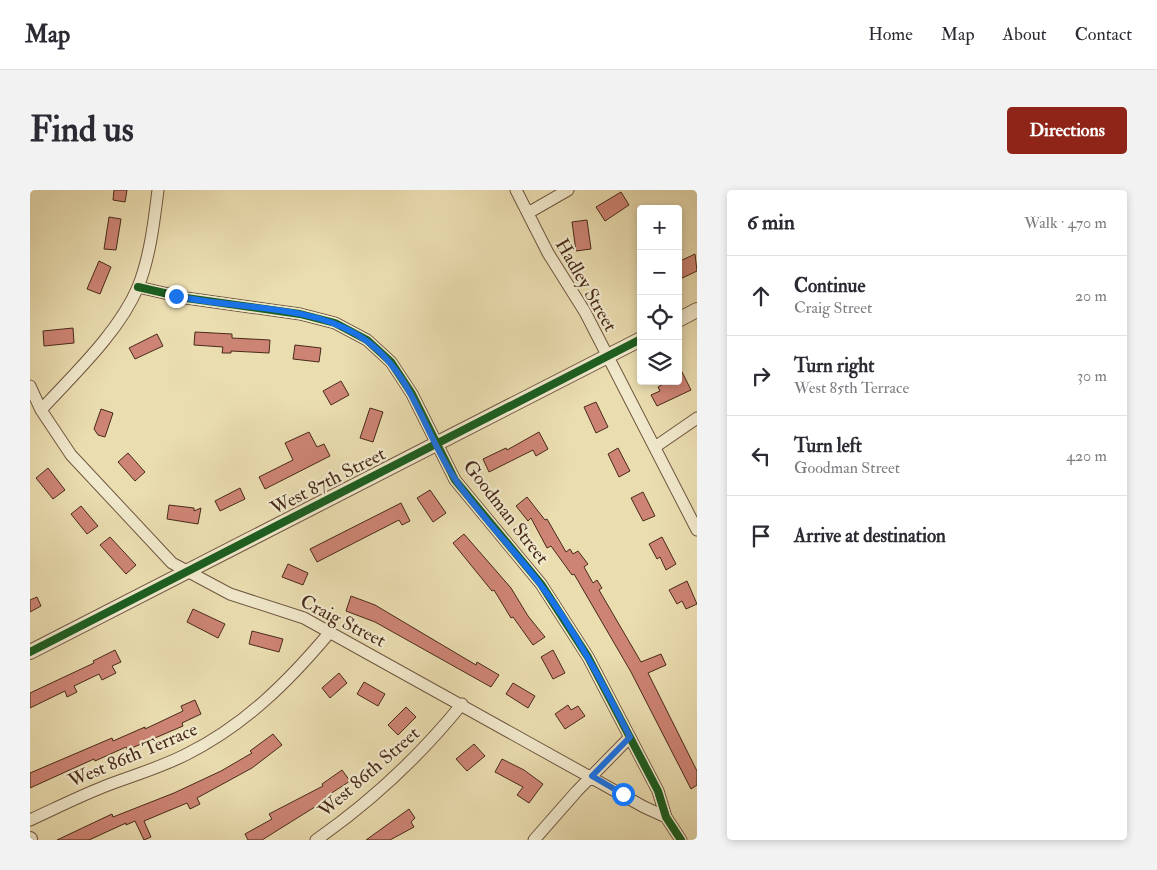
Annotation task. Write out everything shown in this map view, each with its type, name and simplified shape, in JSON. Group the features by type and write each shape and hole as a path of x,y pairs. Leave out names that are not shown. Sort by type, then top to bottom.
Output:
{"street":[{"path":"41,410 77,371 122,317 138,287 152,235 158,190"},
{"name":"Hadley Street","path":"516,190 608,356 697,530"},
{"path":"528,213 568,190"},
{"name":"Goodman Street","path":"138,287 186,298 300,314 335,323 378,349 399,373 455,480 518,555 559,610 596,670 658,791 666,816 681,840"},
{"path":"682,318 697,310"},
{"name":"West 87th Street","path":"30,652 639,340"},
{"name":"Craig Street","path":"30,386 41,410 71,455 172,563 213,587 253,602 291,612 462,704 644,807 666,816"},
{"path":"655,447 697,418"},
{"name":"West 86th Terrace","path":"30,820 79,797 148,772 188,754 227,731 255,711 279,689 330,632"},
{"name":"West 86th Street","path":"316,840 348,817 402,772 428,746 462,704"},
{"path":"534,840 630,737"}],"building":[{"path":"114,190 127,190 125,202 113,200"},
{"path":"621,192 629,205 605,221 596,207"},
{"path":"109,217 121,219 116,250 104,249"},
{"path":"587,220 591,249 576,251 572,222"},
{"path":"695,254 697,271 682,278 682,260"},
{"path":"99,261 111,267 100,294 87,289"},
{"path":"73,328 74,343 44,346 43,331"},
{"path":"195,332 232,334 232,338 270,340 269,353 231,351 231,353 222,353 223,347 194,345"},
{"path":"157,334 163,346 135,359 129,348"},
{"path":"295,345 321,348 319,362 293,359"},
{"path":"682,372 691,390 657,406 651,395 660,391 658,387 662,385 682,385"},
{"path":"341,381 349,395 331,405 323,391"},
{"path":"596,402 608,427 596,433 584,407"},
{"path":"370,408 383,412 373,442 360,438"},
{"path":"101,409 113,413 105,437 98,435 94,429"},
{"path":"309,432 317,447 324,444 330,456 265,489 259,477 293,460 285,443"},
{"path":"539,432 548,449 536,456 533,450 489,472 483,459 506,448 507,450"},
{"path":"618,448 630,471 619,477 608,454"},
{"path":"128,453 145,472 135,481 118,462"},
{"path":"48,468 65,490 53,499 36,478"},
{"path":"240,488 245,499 220,511 215,501"},
{"path":"430,490 446,513 433,522 417,498"},
{"path":"643,492 655,516 643,521 631,498"},
{"path":"527,497 545,520 547,519 566,552 570,549 573,554 578,551 588,564 584,567 593,583 597,580 602,588 599,590 641,662 661,654 666,665 648,673 697,771 697,785 691,789 631,672 574,574 572,575 551,546 547,548 531,518 528,521 516,506"},
{"path":"401,503 410,521 402,525 399,520 317,562 310,549"},
{"path":"169,505 194,508 194,511 201,508 198,524 167,519"},
{"path":"81,506 98,526 87,534 71,514"},
{"path":"464,534 511,588 528,616 545,637 533,645 513,617 511,618 494,590 492,591 453,543"},
{"path":"110,537 136,565 126,574 100,545"},
{"path":"662,537 676,564 666,570 660,557 657,559 649,544"},
{"path":"288,564 308,573 303,585 282,577"},
{"path":"687,581 697,604 686,609 682,601 677,604 669,590"},
{"path":"351,596 375,605 476,665 477,662 499,675 491,687 375,622 346,611"},
{"path":"37,597 41,606 30,612 30,600"},
{"path":"193,609 225,624 218,638 187,622"},
{"path":"252,631 283,639 279,652 249,644"},
{"path":"115,650 121,662 112,666 116,673 102,680 99,674 74,686 77,692 67,697 65,691 30,708 30,693 94,663 93,661"},
{"path":"553,650 565,673 553,679 541,657"},
{"path":"339,673 347,683 330,698 322,688"},
{"path":"364,682 385,694 378,706 357,694"},
{"path":"513,683 535,696 528,708 506,694"},
{"path":"195,700 201,714 182,723 183,726 127,750 126,747 95,761 94,759 30,788 30,773 112,738 113,741 145,727 145,729 183,711 181,706"},
{"path":"568,705 571,710 578,706 585,716 565,729 555,714"},
{"path":"406,707 416,717 398,735 388,725"},
{"path":"273,734 282,745 252,768 197,798 200,804 190,809 187,803 144,821 151,837 144,840 135,821 126,825 126,823 89,840 57,840 112,814 113,817 174,793 221,771 252,753 250,751"},
{"path":"474,744 485,756 467,771 456,759"},
{"path":"502,759 524,770 543,784 529,803 517,795 523,787 495,772"},
{"path":"342,770 350,781 324,798 326,800 262,840 248,840 245,834 272,819 269,814 323,786 322,784"},
{"path":"409,809 415,818 411,822 414,827 390,840 366,840"}],"cycle path":[{"path":"138,287 186,298 300,314 335,323 367,340 391,362 412,394 455,480 541,584 588,657 658,791 666,817 681,840"},
{"path":"30,652 639,340"}],"route":[{"path":"176,296 300,314 335,323 367,340 391,362 412,394 455,480 540,584 559,610 599,677 630,737 592,776 623,794"}]}
